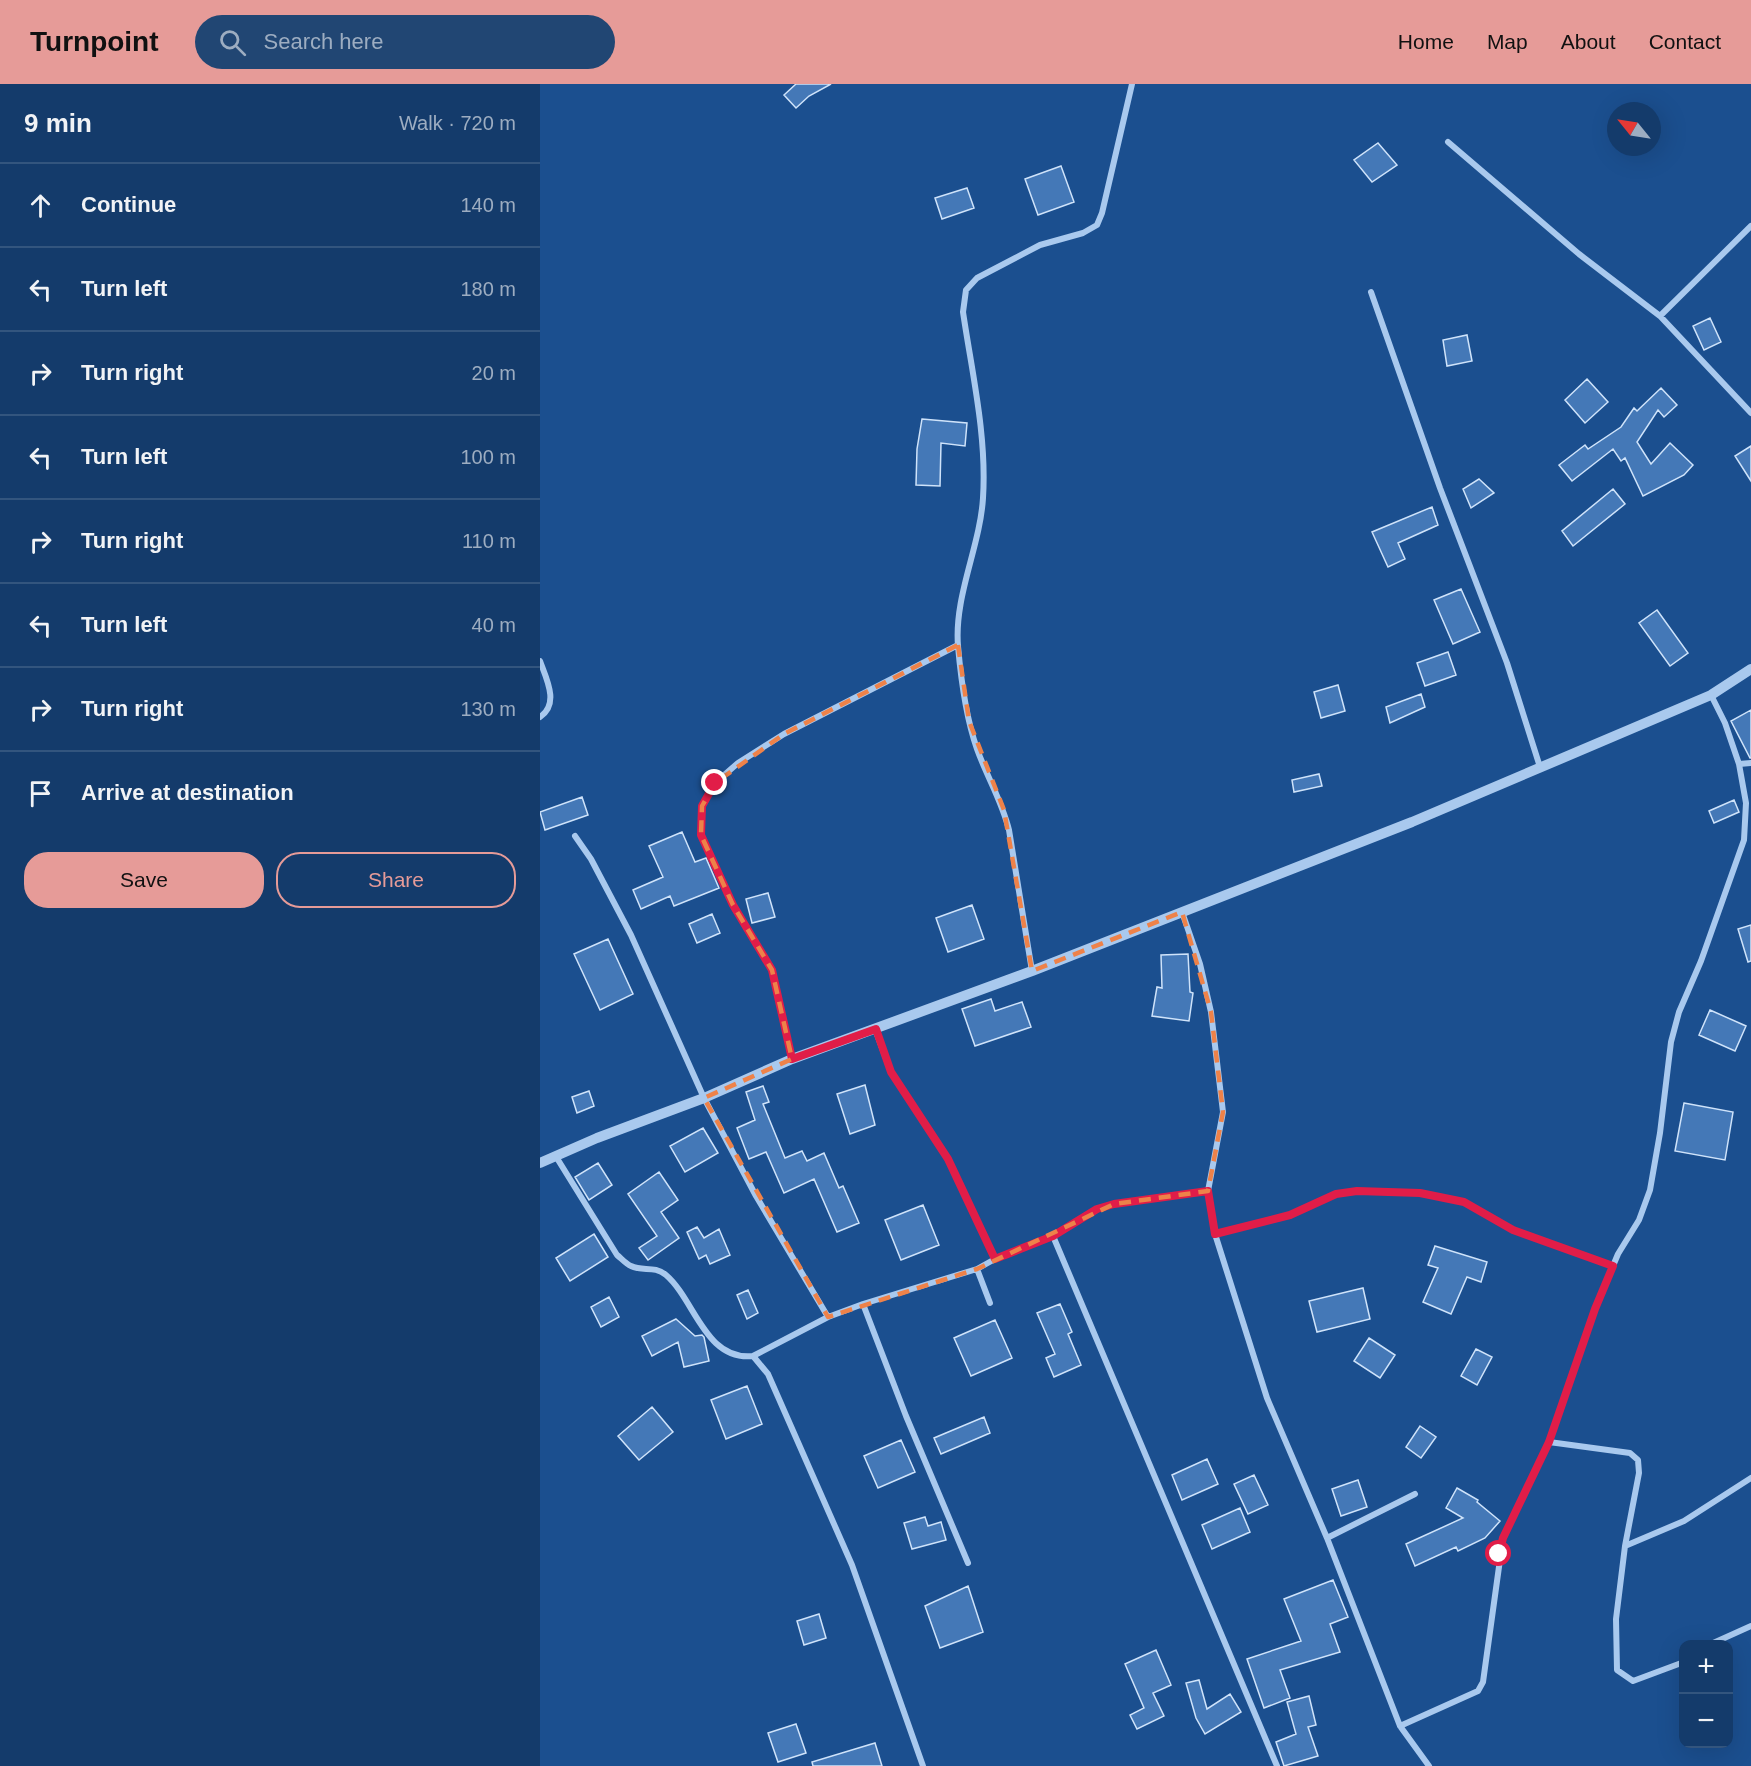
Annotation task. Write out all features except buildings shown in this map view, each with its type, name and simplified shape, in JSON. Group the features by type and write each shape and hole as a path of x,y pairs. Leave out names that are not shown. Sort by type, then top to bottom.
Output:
{"street":[{"path":"1032,971 1009,830 1004,810 977,750 969,721 958,645 959,618 983,489 984,455 963,312 966,291 977,278 1040,245 1083,233 1097,225 1102,213 1132,84"},
{"path":"1448,142 1579,254 1660,316 1751,413"},
{"path":"1660,316 1751,226"},
{"path":"1371,292 1440,488 1507,663 1540,767"},
{"path":"792,1059 772,970 733,905 701,835 702,806 715,783 738,764 784,734 958,645"},
{"path":"540,661 551,702 546,714 540,717"},
{"path":"540,1163 555,1155 704,1098 792,1059 1032,971 1412,822 1711,695 1751,669"},
{"path":"1400,1726 1478,1691 1483,1682 1503,1538 1549,1442 1587,1330 1613,1266 1639,1220 1650,1190 1676,1022 1701,961 1744,840 1746,803 1739,764 1725,723 1711,695"},
{"path":"1739,764 1751,763"},
{"path":"575,836 591,859 631,935 704,1098 756,1196 828,1317"},
{"path":"1182,912 1200,964 1211,1012 1223,1112 1208,1191 1215,1234 1267,1398 1327,1538 1400,1726 1429,1766"},
{"path":"876,1029 891,1072 948,1159 995,1259"},
{"path":"555,1155 617,1255 631,1267 651,1267 665,1274 721,1348 742,1357 753,1356 828,1317 977,1269 995,1259 1053,1236 1097,1209 1114,1204 1208,1191"},
{"path":"1215,1234 1290,1215 1336,1194 1357,1191 1420,1193 1464,1202 1513,1230 1613,1266"},
{"path":"1053,1236 1277,1766"},
{"path":"977,1269 990,1303"},
{"path":"863,1304 906,1416 968,1563"},
{"path":"753,1356 768,1374 848,1555 885,1651 923,1766"},
{"path":"1549,1442 1630,1453 1638,1460 1639,1473 1625,1546 1616,1619 1617,1670 1634,1681 1679,1664"},
{"path":"1625,1546 1684,1521 1751,1478"},
{"path":"1327,1538 1415,1494"},
{"path":"1720,1640 1751,1626"}],"highlighted area":[{"path":"958,645 969,721 1004,810 1032,971 1182,912 1211,1012 1223,1112 1208,1191 1114,1204 977,1269 828,1317 704,1098 792,1059 772,970 733,905 701,835 702,806 715,783 784,734"}],"route":[{"path":"715,783 702,806 701,835 733,905 772,970 792,1059 876,1029 891,1072 948,1159 995,1259 1019,1252 1053,1236 1097,1209 1129,1201 1208,1191 1215,1234 1290,1215 1336,1194 1357,1191 1420,1193 1464,1202 1513,1230 1613,1266 1551,1428 1549,1442 1503,1538 1499,1554"}]}
